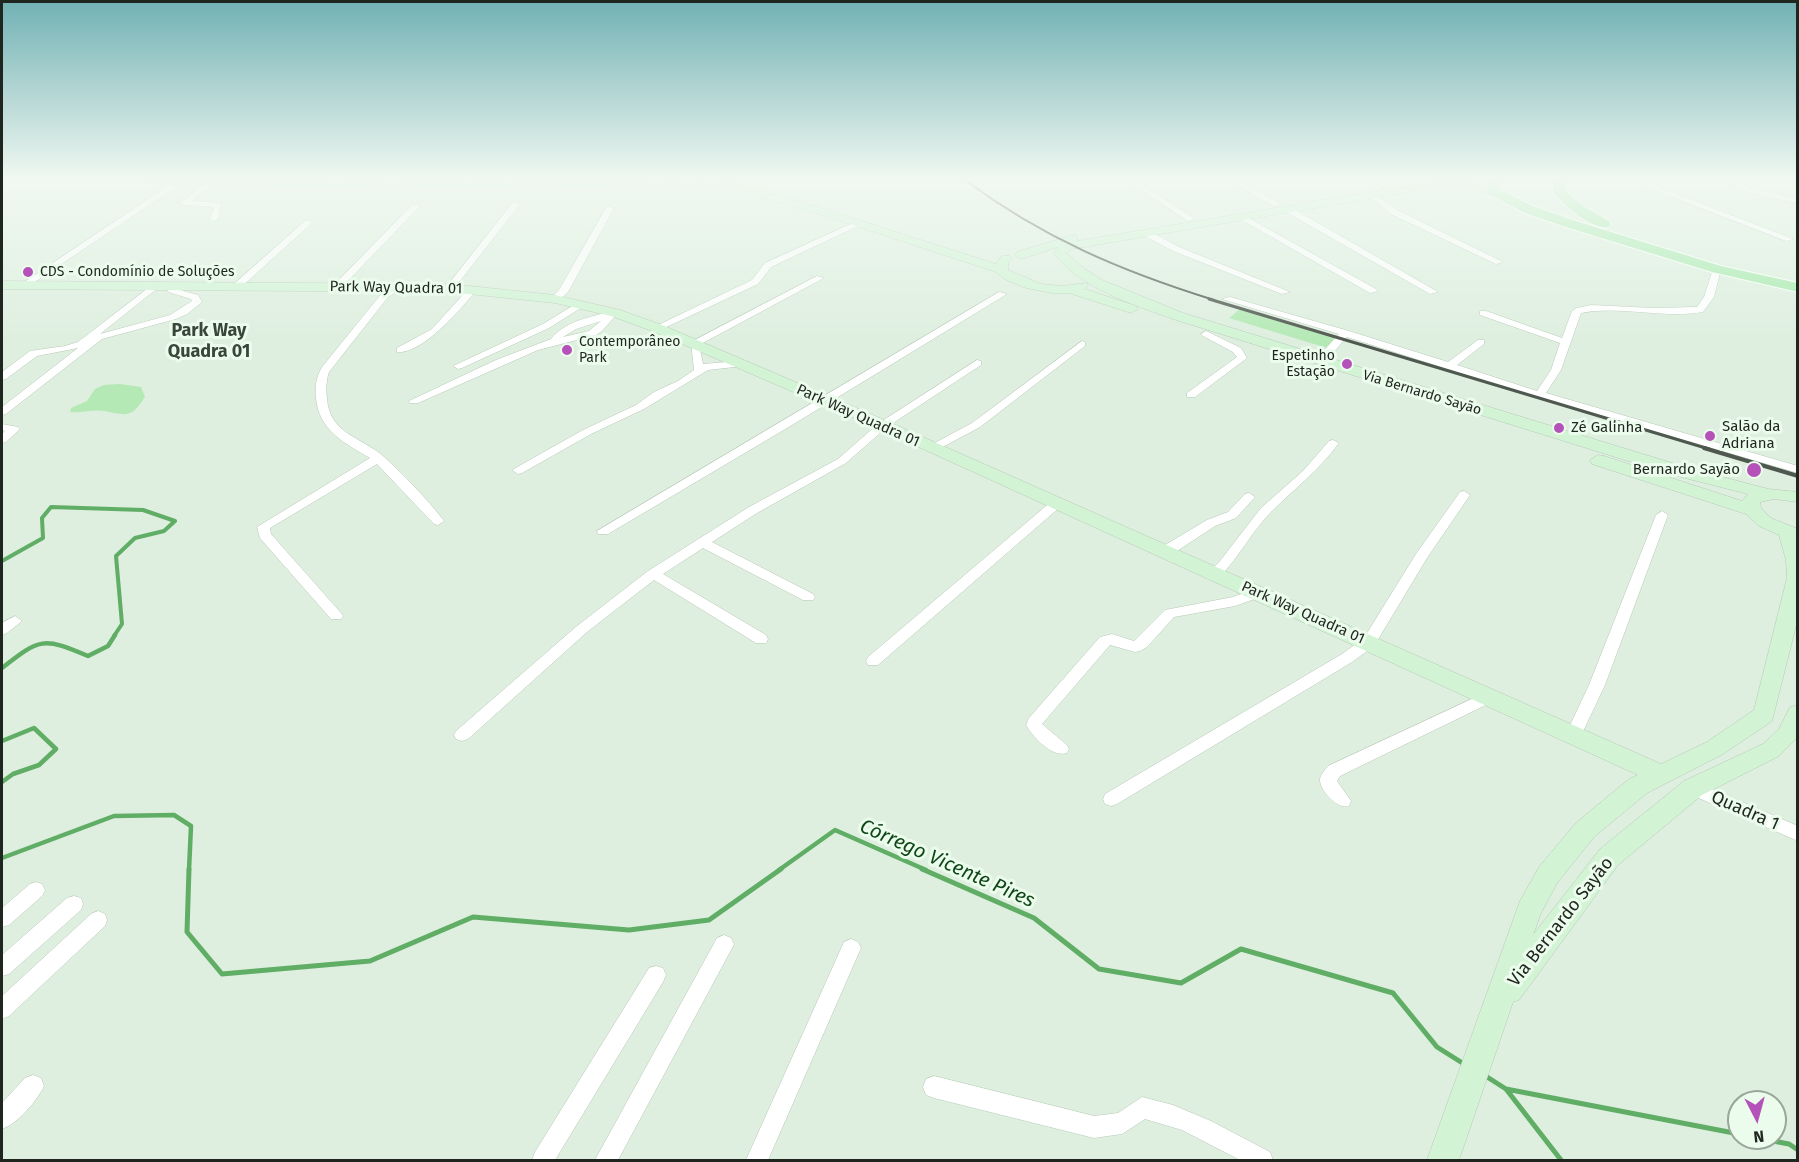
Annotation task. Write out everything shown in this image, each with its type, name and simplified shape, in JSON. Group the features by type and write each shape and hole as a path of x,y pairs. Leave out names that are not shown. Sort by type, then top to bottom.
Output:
{"main road":[{"path":"890,234 1000,269 1011,278 1030,285 1071,289 1752,510 1765,522 1792,535"},
{"name":"Via Bernardo Sayão","path":"926,234 982,252 1048,257 1068,263 1139,302 1320,361 1679,471 1764,493 1782,493 1797,497"},
{"path":"1000,269 1002,262 1017,255 1061,241 1100,234"},
{"path":"1068,263 1060,254 1064,248 1139,234"},
{"path":"1606,234 1717,269 1797,288"},
{"path":"1631,234 1679,251 1797,282"},
{"path":"1071,289 1084,286 1088,282 1087,275"},
{"name":"Park Way Quadra 01","path":"3,285 337,287 387,290 450,288 582,304 657,328 883,425 1662,775"},
{"path":"1752,510 1751,499 1764,493"},
{"name":"Via Bernardo Sayão","path":"1445,1155 1529,910 1548,874 1571,844 1638,786 1715,748 1764,715 1797,578 1792,535"},
{"name":"Via Bernardo Sayão","path":"1497,1006 1533,955 1609,857 1693,788 1771,750 1787,735 1797,713"}],"street":[{"path":"24,285 101,234"},
{"path":"237,286 295,234"},
{"path":"337,287 388,234"},
{"path":"450,288 492,234"},
{"path":"555,299 563,292 595,234"},
{"path":"657,328 755,282 768,265 836,234"},
{"path":"1148,234 1176,249 1285,292"},
{"path":"1273,234 1372,291"},
{"path":"1332,234 1433,292"},
{"path":"1441,234 1499,262"},
{"path":"1776,234 1789,239"},
{"path":"1540,395 1556,370 1574,317 1581,309 1700,310 1709,297 1717,269"},
{"path":"699,371 694,344 820,278"},
{"path":"2,377 34,353 66,349 81,344 164,286 195,297 197,302 173,317 99,337 2,412"},
{"path":"401,350 435,331 473,289"},
{"path":"387,290 326,369 321,379 323,416 328,424 378,458 438,521"},
{"path":"603,531 1002,294"},
{"path":"1227,299 1346,333 1540,395 1797,470"},
{"path":"458,366 546,326 582,304"},
{"path":"1483,313 1565,342"},
{"path":"414,401 554,342 590,334 606,323 612,315"},
{"path":"1320,361 1346,333"},
{"path":"1191,395 1242,358 1237,350 1206,334"},
{"path":"1450,366 1481,342"},
{"path":"933,448 976,424 1082,344"},
{"path":"462,735 582,629 653,574 753,510 842,461 883,425 977,363"},
{"path":"518,470 640,407 699,371 712,365 739,364"},
{"path":"2,427 14,429 2,440"},
{"path":"1214,574 1225,564 1265,511 1307,474 1333,444"},
{"path":"336,616 265,535 263,527 378,458"},
{"path":"1111,799 1347,658 1369,642 1421,557 1464,495"},
{"path":"1162,551 1211,523 1223,521 1249,497"},
{"path":"873,661 1056,504"},
{"path":"1574,735 1597,685 1662,515"},
{"path":"703,542 808,597"},
{"path":"653,574 761,639"},
{"path":"1061,749 1038,732 1034,725 1105,641 1112,639 1135,647 1142,643 1170,613 1235,601 1258,593"},
{"path":"2,630 15,621"},
{"path":"1343,801 1328,782 1334,771 1489,697"},
{"name":"Quadra 1","path":"1693,788 1797,834"},
{"path":"2,919 36,890"},
{"path":"2,967 74,904"},
{"path":"2,1009 98,920"},
{"path":"606,1161 724,944"},
{"path":"757,1161 851,948"},
{"path":"543,1161 656,975"},
{"path":"2,1118 33,1086"},
{"path":"934,1087 1094,1127 1122,1123 1142,1108 1156,1109 1175,1116 1262,1161"}],"green space":[{"path":"1240,309 1336,338 1327,348 1229,318"},
{"path":"120,384 141,387 145,397 132,412 123,414 101,411 70,412 71,408 87,401 95,389 104,385"}],"waterway":[{"name":"Córrego Vicente Pires","path":"2,561 43,538 42,518 51,507 143,510 175,521 164,531 135,538 116,556 122,624 114,636"},
{"name":"Córrego Vicente Pires","path":"2,668 25,651 42,644 61,646 88,656 108,646 115,635"},
{"name":"Córrego Vicente Pires","path":"2,741 34,728 56,749 39,765 13,774 2,782"},
{"name":"Córrego Vicente Pires","path":"2,858 114,816 174,815 191,826 189,870"},
{"name":"Córrego Vicente Pires","path":"779,870 835,830 926,870"},
{"name":"Córrego Vicente Pires","path":"189,869 187,932 222,974 370,961 473,917 629,930 709,920 781,869"},
{"name":"Córrego Vicente Pires","path":"922,869 1034,918 1099,969 1181,983 1241,949 1393,993 1437,1047 1464,1064"},
{"name":"Córrego Vicente Pires","path":"1484,1075 1506,1089"},
{"path":"1506,1089 1727,1132"},
{"name":"Córrego Vicente Pires","path":"1506,1089 1561,1160"},
{"path":"1787,1144 1798,1150"}],"railway":[{"path":"1051,234 1115,265 1214,300"},
{"path":"1209,299 1709,449"},
{"path":"1704,448 1798,476"}],"place":[{"name":"CDS - Condomínio de Soluções","path":"28,272"},
{"name":"Contemporâneo Park","path":"567,350"},
{"name":"Espetinho Estação","path":"1347,364"},
{"name":"Zé Galinha","path":"1559,428"},
{"name":"Salão da Adriana","path":"1710,436"},
{"name":"Bernardo Sayão","path":"1754,470"}],"district":[{"name":"Park Way Quadra 01","path":"209,341"}]}
